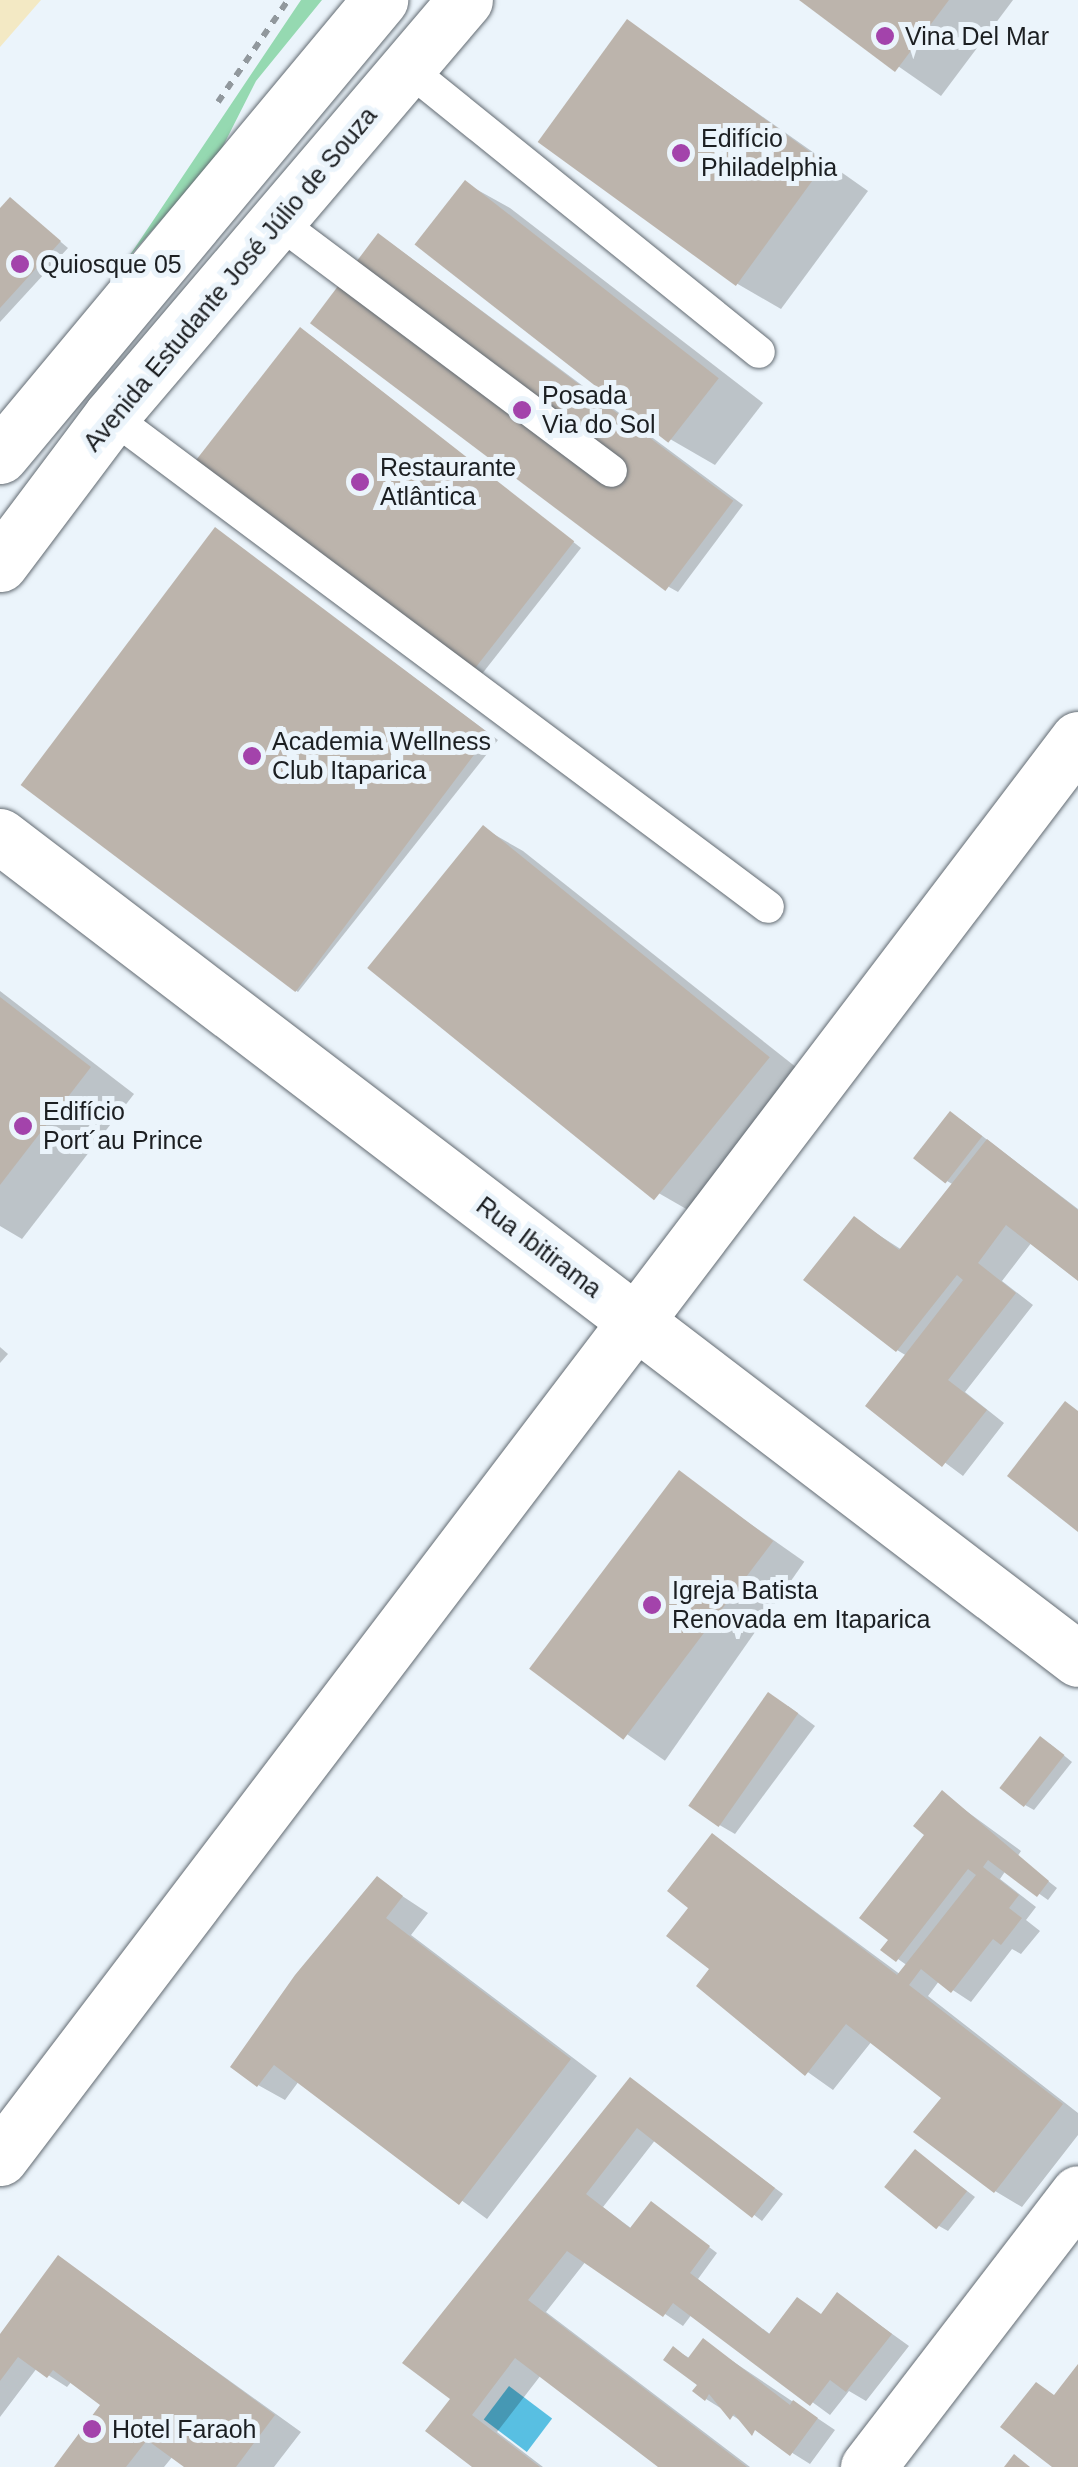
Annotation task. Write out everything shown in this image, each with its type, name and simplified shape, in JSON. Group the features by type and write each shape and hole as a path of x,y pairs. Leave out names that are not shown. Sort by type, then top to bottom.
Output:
{"street":[{"path":"0,456 380,0"},
{"name":"Avenida Estudante José Júlio de Souza","path":"0,564 112,416 465,0"},
{"path":"0,2158 1078,739"},
{"name":"Rua Ibitirama","path":"0,836 1078,1659"},
{"path":"868,2467 1078,2193"}],"lane":[{"path":"407,68 759,352"},
{"path":"277,221 611,471"},
{"path":"112,416 768,907"}],"green space":[{"path":"301,0 322,0 256,81 219,154 128,258"}],"sand":[{"path":"0,0 41,0 0,47"}],"water":[{"path":"509,2386 552,2418 527,2452 484,2420"}],"building":[{"name":"Vina Del Mar","path":"799,0 949,0 895,72"},
{"name":"Edifício Philadelphia","path":"627,19 825,163 736,286 538,142"},
{"path":"465,180 719,378 668,443 415,245"},
{"name":"Quiosque 05","path":"10,197 61,241 0,308 0,208"},
{"name":"Posada Via do Sol","path":"378,233 733,501 665,591 310,323"},
{"name":"Restaurante Atlântica","path":"300,327 574,541 470,675 195,461"},
{"name":"Academia Wellness Club Itaparica","path":"215,527 490,734 295,992 21,785"},
{"path":"483,825 770,1057 654,1200 367,968"},
{"name":"Edifício Port´au Prince","path":"0,997 91,1067 0,1185"},
{"path":"950,1111 982,1136 945,1184 913,1158"},
{"path":"987,1139 1078,1210 1078,1281 1006,1225 978,1263 1016,1293 948,1380 987,1410 942,1467 865,1406 963,1280 957,1275 896,1352 803,1280 854,1216 899,1250"},
{"path":"1065,1401 1078,1411 1078,1532 1007,1476"},
{"name":"Igreja Batista Renovada em Itaparica","path":"679,1470 773,1541 623,1740 529,1669"},
{"path":"768,1692 798,1713 719,1827 688,1806"},
{"path":"1040,1736 1064,1755 1024,1807 999,1788"},
{"path":"942,1790 1049,1881 1037,1897 988,1860 983,1867 1019,1895 1009,1908 1022,1918 1001,1945 993,1939 951,1993 921,1969 909,1985 1063,2104 994,2193 913,2132 941,2098 846,2024 805,2076 696,1986 709,1969 666,1936 688,1908 667,1891 712,1833 897,1975 976,1875 968,1869 896,1962 880,1950 888,1940 859,1918 924,1835 913,1826"},
{"path":"377,1876 403,1896 386,1918 571,2059 459,2205 274,2065 257,2087 230,2067 295,1975"},
{"path":"630,2077 775,2188 752,2218 637,2128 586,2194 630,2228 651,2201 710,2246 690,2273 769,2334 797,2297 821,2314 837,2292 892,2334 846,2392 830,2380 810,2406 673,2303 663,2317 567,2251 528,2300 747,2467 658,2467 515,2358 472,2415 540,2467 472,2467 425,2431 450,2399 402,2363"},
{"path":"915,2149 967,2191 936,2229 884,2187"},
{"path":"58,2255 275,2415 236,2467 184,2467 147,2440 126,2467 54,2467 100,2405 53,2370 47,2378 18,2357 0,2381 0,2334"},
{"path":"703,2338 790,2405 793,2400 818,2418 790,2456 755,2430 752,2436 734,2414 730,2420 709,2394 705,2401 692,2391 697,2385 663,2360 673,2346 688,2358"},
{"path":"1078,2364 1078,2467 1052,2467 1000,2427 1036,2382 1054,2395"},
{"path":"1014,2454 1030,2467 1004,2467"}],"place":[{"name":"Vina Del Mar","path":"885,36"},
{"name":"Edifício Philadelphia","path":"681,153"},
{"name":"Quiosque 05","path":"20,264"},
{"name":"Posada Via do Sol","path":"522,410"},
{"name":"Restaurante Atlântica","path":"360,482"},
{"name":"Academia Wellness Club Itaparica","path":"252,756"},
{"name":"Edifício Port´au Prince","path":"23,1126"},
{"name":"Igreja Batista Renovada em Itaparica","path":"652,1605"},
{"name":"Hotel Faraoh","path":"92,2429"}]}
